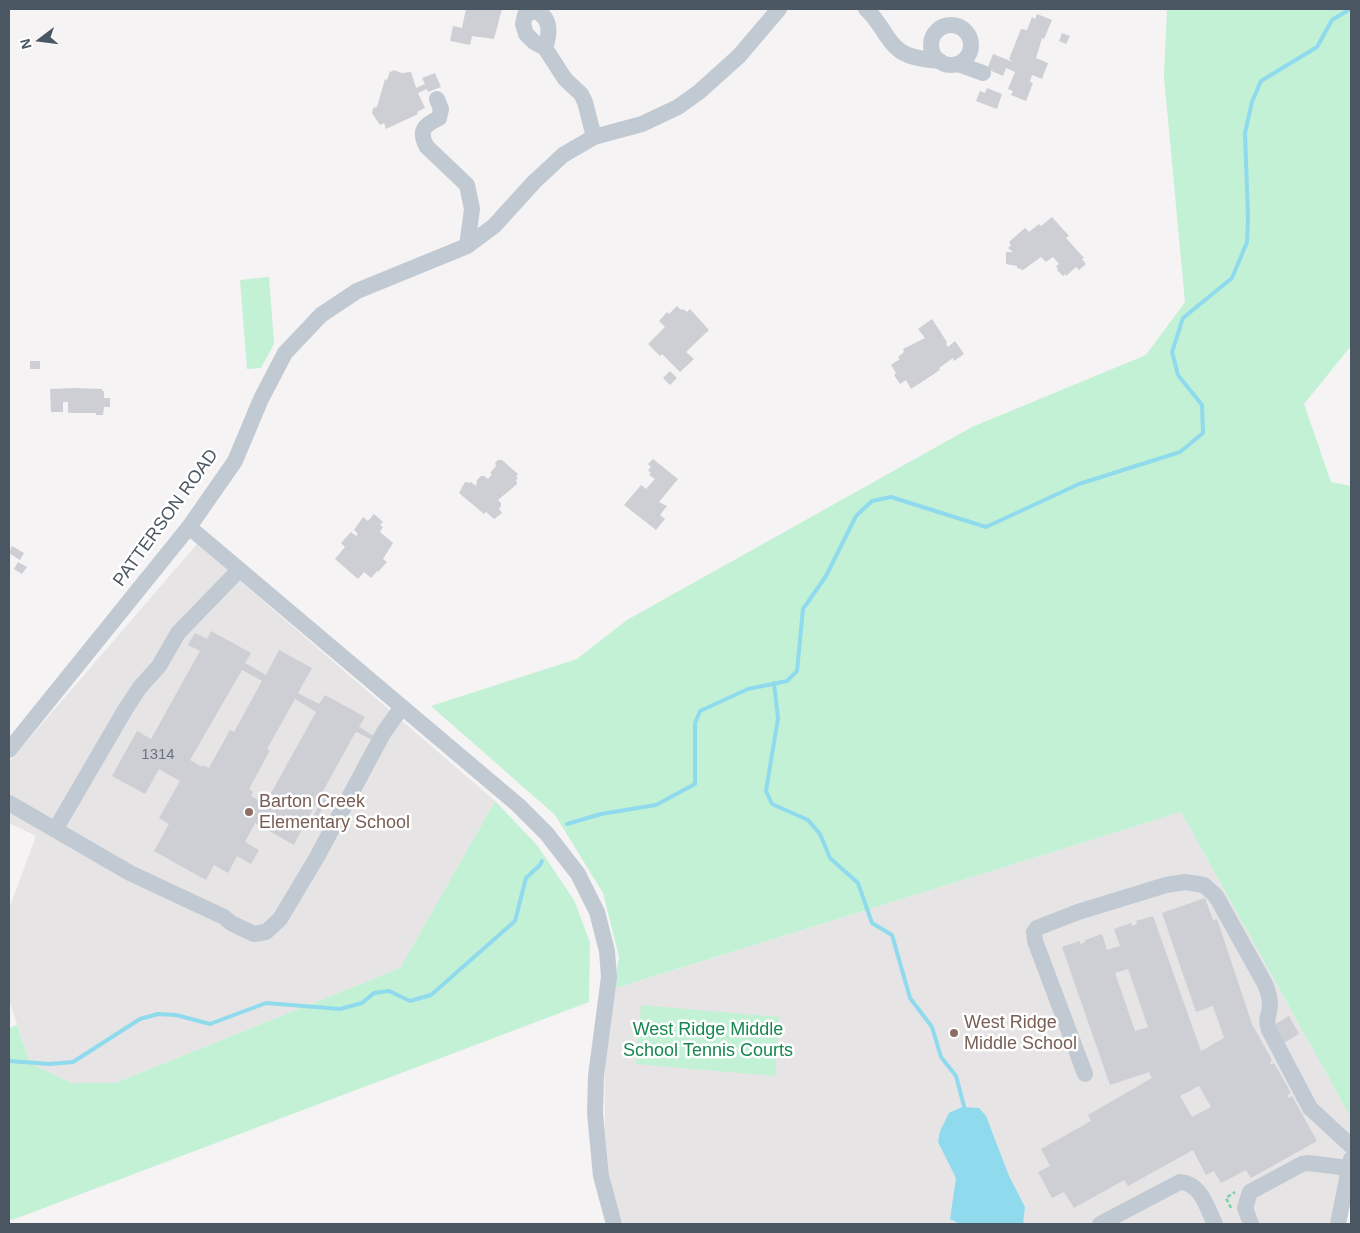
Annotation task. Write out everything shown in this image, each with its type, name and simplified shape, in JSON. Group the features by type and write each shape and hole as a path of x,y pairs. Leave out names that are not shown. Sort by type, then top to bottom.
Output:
{"street":[{"name":"PATTERSON ROAD","path":"9,750 189,527 235,460 261,399 285,352 321,315 357,291 467,246 494,226 534,182 563,155 594,137 642,124 678,107 699,92 740,56 779,9"},
{"path":"866,9 878,21 893,45 907,55 952,65 958,64 968,56 971,44 966,32 955,26 942,28 933,37 932,51 940,62"},
{"path":"545,48 565,79 581,94 585,102 594,137"},
{"path":"958,64 983,73"},
{"path":"437,99 441,109 439,118 428,123 422,133 423,140 427,147 467,185 472,209 467,246"},
{"path":"189,527 518,805 547,834 578,874 597,912 607,951 609,978 596,1076 595,1113 601,1176 614,1224"},
{"path":"55,830 140,687 159,666 178,633 239,570"},
{"path":"9,803 130,873 224,917 231,923 254,934 266,932 280,919 384,732 402,707"},
{"path":"1086,1074 1035,941 1034,932 1037,928 1078,912 1166,884 1186,882 1204,884 1216,896 1266,984 1270,1006 1266,1019 1269,1030 1310,1108 1351,1146"},
{"path":"1251,1224 1245,1208 1250,1192 1302,1164 1350,1164 1338,1224"},
{"path":"1100,1224 1170,1185 1180,1182 1188,1182 1194,1186 1200,1193 1216,1224"}],"shaded area":[{"name":"Barton Creek Elementary School","path":"197,544 495,801 400,968 115,1083 72,1083 30,1063 9,1000 9,909 36,836 9,823 9,762"},
{"name":"West Ridge Middle School","path":"1181,812 1351,1118 1351,1162 1340,1224 623,1224 610,1184 605,1130 604,992"}],"green space":[{"path":"1167,9 1351,9 1351,346 1304,404 1331,482 1351,486 1351,1118 1181,812 613,989 619,957 603,893 555,815 431,706 577,659 627,620 972,427 1146,355 1185,302 1164,77"},
{"path":"269,277 274,344 261,368 247,369 240,280"},
{"path":"495,801 537,845 574,900 590,942 589,1002 12,1220 9,1219 9,1028 17,1025 30,1063 72,1083 115,1083 400,968"},
{"name":"West Ridge Middle School Tennis Courts","path":"641,1005 779,1017 775,1076 636,1064"}],"water":[{"path":"962,1107 979,1108 986,1116 1009,1176 1025,1207 1023,1224 960,1224 950,1219 956,1178 938,1142 940,1131 949,1113"}],"building":[{"path":"466,9 502,9 494,39 472,36 470,45 450,41 453,26 462,28"},
{"path":"1037,14 1052,20 1044,39 1042,38 1036,58 1048,63 1042,79 1032,75 1030,82 1033,83 1026,101 1011,95 1013,91 1008,89 1015,72 1006,68 1003,76 987,69 993,54 1013,62 1009,59 1021,29 1027,30 1032,17 1035,19"},
{"path":"1062,33 1070,36 1066,44 1059,41"},
{"path":"393,70 402,73 411,72 416,88 425,84 422,78 435,73 441,87 428,92 427,89 418,93 425,108 417,112 418,114 386,129 384,123 380,125 372,113 373,108 377,107 385,79 387,80 390,71 392,72"},
{"path":"987,88 1002,94 997,109 976,101 980,91 985,93"},
{"path":"1052,217 1069,236 1066,238 1084,258 1082,259 1086,264 1079,270 1076,267 1066,276 1065,274 1063,276 1057,270 1056,266 1059,264 1053,257 1046,262 1041,257 1023,270 1017,268 1017,266 1006,264 1006,252 1013,252 1008,248 1011,245 1009,242 1025,228 1029,232 1039,224 1041,226"},
{"path":"677,306 687,312 690,309 709,330 686,352 694,359 680,372 662,354 660,356 648,344 665,327 659,321 667,312 669,314"},
{"path":"932,319 947,342 948,347 955,341 964,354 954,361 953,358 939,368 940,370 911,389 906,380 900,384 894,375 896,373 891,365 900,359 898,357 904,352 903,349 925,338 918,329"},
{"path":"30,361 40,361 40,369 30,369"},
{"path":"670,371 677,378 670,385 663,378"},
{"path":"50,389 102,389 104,391 104,398 110,398 110,407 104,407 103,415 96,415 96,413 68,413 68,402 63,402 63,412 51,412"},
{"path":"653,459 678,479 659,502 667,506 660,515 665,519 656,530 624,505 641,485 646,489 655,479 649,475 651,473 648,470 651,467 648,464"},
{"path":"498,460 502,460 518,474 516,477 518,478 516,480 517,484 498,500 501,503 499,509 502,513 494,519 486,512 484,514 459,493 465,482 471,482 476,486 477,480 481,476 488,479"},
{"path":"374,514 383,522 380,525 383,527 380,532 393,543 383,559 387,562 378,572 371,578 364,572 358,579 335,559 345,547 341,543 351,532 356,536 358,534 354,530 363,517 368,521"},
{"path":"12,546 24,553 20,560 9,553"},
{"path":"18,562 27,567 22,574 14,569"},
{"path":"211,631 251,653 245,663 266,675 279,650 312,668 298,693 319,704 325,695 365,717 359,727 374,736 370,739 357,732 355,733 307,820 310,822 326,793 329,796 310,831 303,827 294,845 255,823 245,842 259,850 251,864 237,856 228,873 214,865 206,880 154,851 169,824 159,818 180,781 159,769 145,794 112,776 137,731 151,739 200,651 188,645 195,633 207,639","holes":["242,670 262,681 234,732 230,730 209,768 203,765 202,767 190,760","295,699 316,712 265,804 251,796 253,792 249,789 270,750 267,749"]},
{"path":"1205,898 1213,920 1217,919 1252,1024 1272,1060 1271,1065 1274,1063 1291,1093 1287,1095 1289,1098 1292,1096 1317,1141 1251,1178 1246,1170 1221,1183 1214,1171 1206,1175 1193,1150 1128,1186 1124,1180 1074,1208 1064,1192 1052,1198 1038,1172 1050,1166 1041,1149 1091,1121 1088,1115 1152,1078 1149,1072 1110,1085 1062,947 1080,941 1080,944 1085,942 1085,940 1102,934 1107,950 1120,946 1114,929 1131,923 1132,926 1137,924 1136,921 1153,916 1201,1051 1224,1038 1213,1006 1196,1012 1162,913","holes":["1128,969 1148,1027 1135,1031 1115,973","1199,1086 1211,1107 1192,1117 1180,1096"]},
{"path":"1289,1016 1299,1034 1284,1043 1274,1025"}],"waterway":[{"path":"567,824 601,814 656,805 695,784 695,723 700,711 748,689 787,681 797,671 803,609 826,576 856,516 872,501 891,497 986,527 1079,484 1180,452 1203,433 1202,405 1178,375 1172,352 1183,318 1232,278 1247,242 1245,133 1252,102 1261,81 1317,47 1332,20 1350,9"},
{"path":"774,683 778,718 766,791 772,804 808,820 820,834 830,858 858,883 872,923 892,935 910,998 932,1027 941,1057 956,1076 965,1110"},
{"path":"9,1061 50,1064 73,1062 140,1019 158,1014 176,1015 210,1024 266,1003 340,1009 362,1003 374,993 389,991 410,1001 431,995 515,921 526,878 542,861"}],"place":[{"name":"Barton Creek Elementary School","path":"249,812"},
{"name":"West Ridge Middle School","path":"954,1033"}]}
